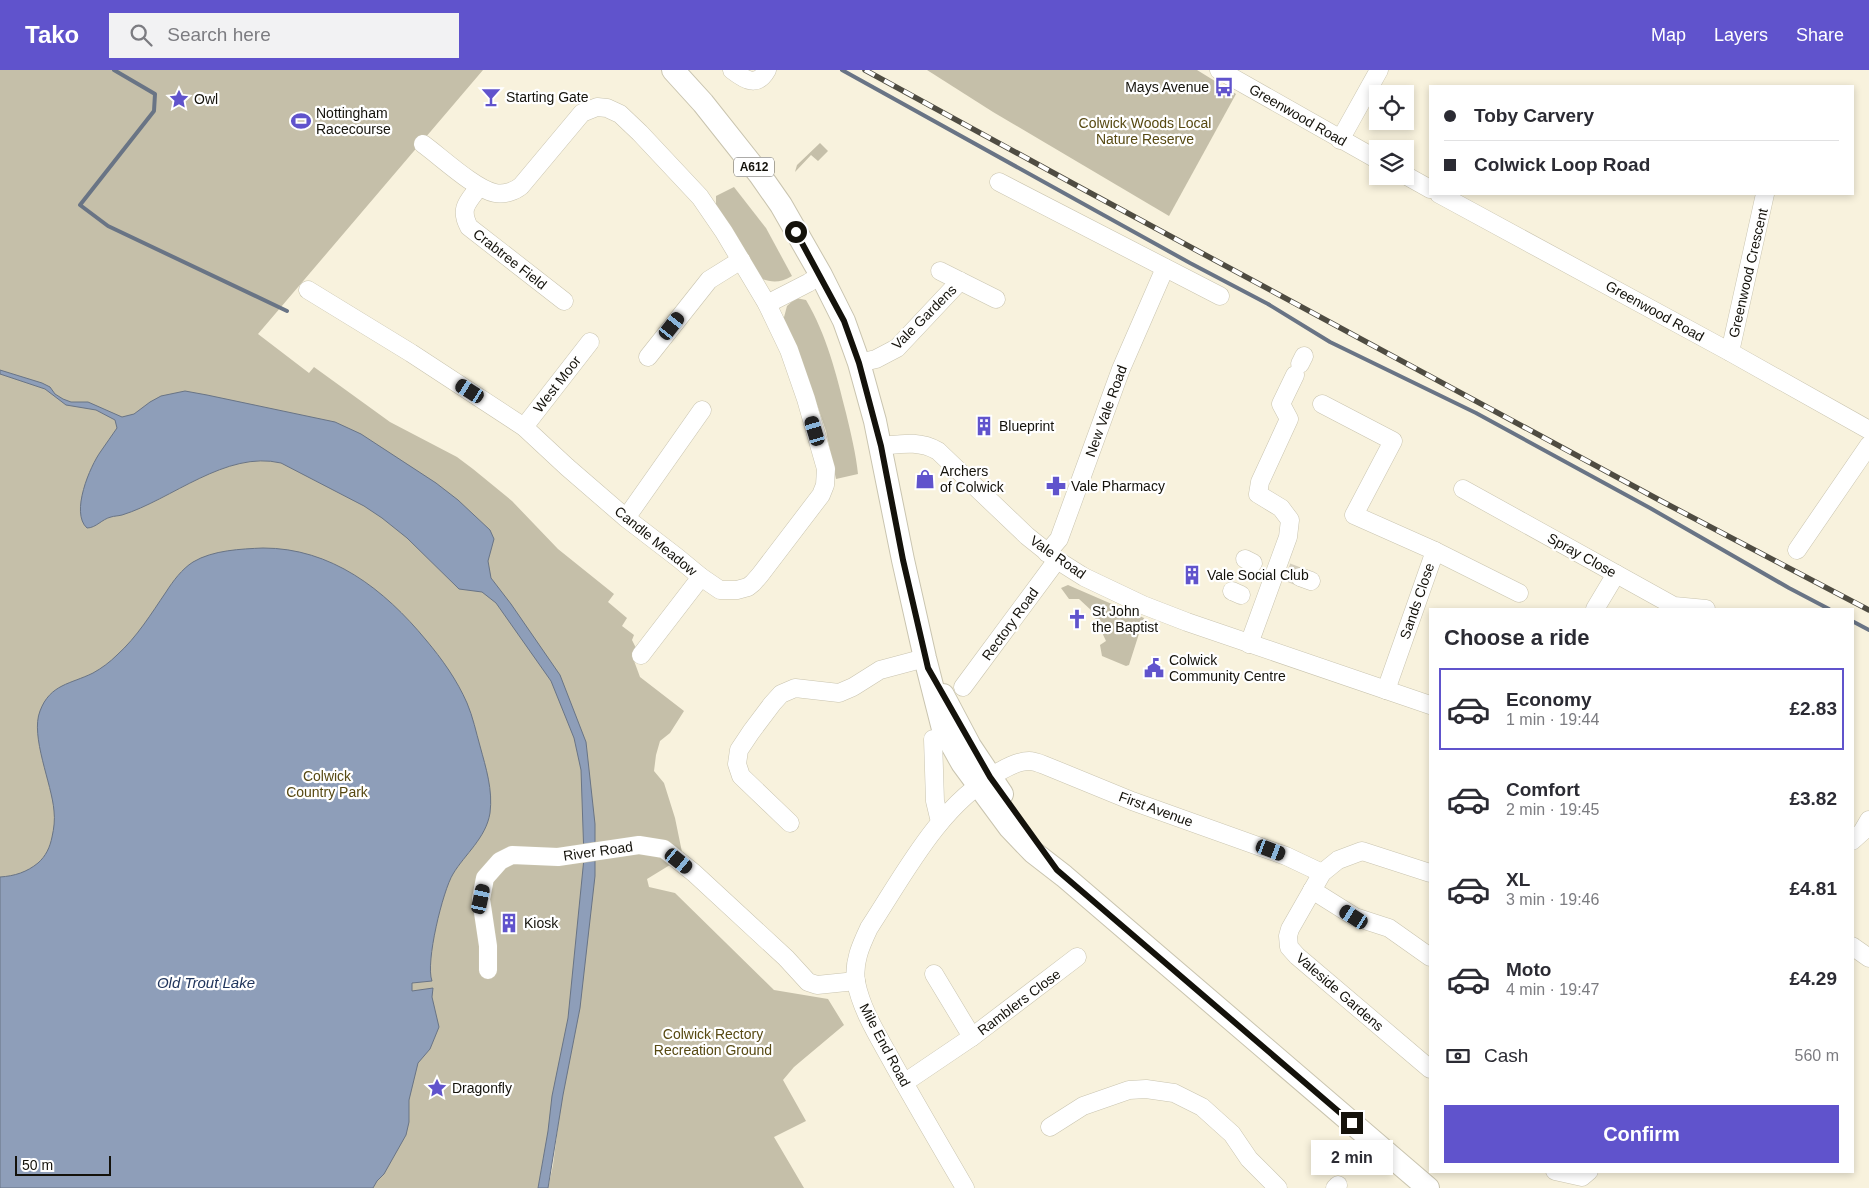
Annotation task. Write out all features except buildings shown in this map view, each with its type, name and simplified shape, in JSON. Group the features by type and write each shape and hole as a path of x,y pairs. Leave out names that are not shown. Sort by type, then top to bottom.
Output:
{"main road":[{"name":"A612","path":"673,70 703,103 760,175 821,275 844,321 859,363 881,446 903,560 943,729 962,763 983,781 1010,828 1033,852 1057,870 1428,1188"}],"street":[{"path":"732,70 747,80 756,81 762,78 767,70"},
{"name":"Greenwood Road","path":"1219,70 1369,155"},
{"path":"1340,140 1379,70"},
{"name":"Candle Meadow","path":"308,290 411,353 524,427 626,518 720,590 737,590 754,583 821,495 825,485 826,469 806,399 789,350 767,304 700,197 640,133 620,114 607,108 597,107 582,113 517,190 508,192 495,193 479,186 423,144"},
{"path":"1414,180 1429,188"},
{"path":"999,182 1220,296"},
{"name":"Crabtree Field","path":"479,186 463,213 469,227 564,302"},
{"name":"Greenwood Road","path":"1441,195 1869,430"},
{"name":"Greenwood Crescent","path":"1730,352 1765,195"},
{"path":"648,356 709,280 741,260"},
{"name":"New Vale Road","path":"1052,556 1120,369 1165,268"},
{"name":"Vale Gardens","path":"940,270 996,299"},
{"path":"767,304 821,275"},
{"name":"Vale Gardens","path":"859,363 876,359 897,348 960,281"},
{"name":"West Moor","path":"524,427 590,342"},
{"path":"1248,644 1247,597 1277,570 1288,537 1290,520 1281,508 1258,494 1260,482 1289,419 1281,404 1300,365"},
{"name":"Sands Close","path":"1322,404 1394,441 1354,515 1435,551 1386,690"},
{"path":"626,518 692,414"},
{"name":"Vale Road","path":"881,446 906,443 926,444 938,451 1052,556 1084,576 1143,605 1248,644 1429,705"},
{"path":"1797,550 1869,445"},
{"name":"Spray Close","path":"1463,489 1674,606 1706,608"},
{"path":"1435,551 1518,593"},
{"name":"Rectory Road","path":"963,687 1052,556"},
{"path":"1596,608 1616,574"},
{"path":"642,646 701,577"},
{"path":"790,823 748,784 741,776 738,764 739,750 772,704 781,694 795,688 839,693 854,687 880,670 926,663"},
{"path":"933,739 935,801 940,822"},
{"name":"First Avenue","path":"983,781 1019,762 1030,761 1132,801 1286,856 1322,873"},
{"name":"Mile End Road","path":"965,1188 904,1083 862,1003 856,981 856,962 860,946 869,928 940,822 957,803 983,781"},
{"path":"1854,839 1862,832 1869,820"},
{"name":"River Road","path":"493,970 494,956 488,946 481,899 486,878 500,861 512,856 558,857 640,845 664,849 694,873 786,958 808,982 818,985 856,981"},
{"name":"Valeside Gardens","path":"1429,873 1362,851 1338,860 1322,873 1290,929 1288,936 1289,947 1429,1068"},
{"path":"1312,890 1354,917 1389,928 1429,956"},
{"path":"1854,947 1869,958"},
{"name":"Ramblers Close","path":"904,1083 972,1037 1067,960"},
{"name":"Ramblers Close","path":"934,974 951,989 972,1037"},
{"path":"1050,1127 1083,1106 1129,1090 1146,1089 1174,1093 1208,1112 1232,1134 1249,1159 1278,1188"},
{"path":"1564,1173 1582,1177 1587,1173"}],"green space":[{"name":"Colwick Country Park","path":"0,70 483,70 258,334 309,373 314,367 390,422 457,457 512,501 558,549 614,594 608,602 627,618 622,626 634,635 632,640 638,652 633,658 640,677 684,711 670,733 660,741 654,771 664,783 675,818 683,857 647,879 649,887 675,893 774,990 828,999 844,1025 794,1067 783,1080 806,1121 774,1137 804,1188 548,1188 560,1111 544,1155 538,1188 0,1188"},
{"name":"Colwick Woods Local Nature Reserve","path":"927,70 1197,70 1236,94 1169,216 993,112"},
{"path":"820,143 828,151 818,161 811,155 795,172 797,165"},
{"path":"734,187 766,228 792,276 776,282 759,278 716,207 716,196"},
{"path":"796,298 806,300 825,341 846,413 858,474 836,479 826,431 812,390 783,321 787,306"},
{"path":"1068,585 1144,618 1129,665 1126,666 1102,656 1100,645 1106,641 1092,611 1079,599 1069,599 1061,588"}],"water":[{"path":"0,370 42,383 50,387 55,394 63,399 71,402 88,402 122,417 134,414 161,396 185,391 335,422 361,434 436,483 458,500 490,530 494,539 488,561 491,578 560,675 586,742 595,824 595,876 580,1008 563,1095 548,1188 538,1188 552,1096 568,1018 584,858 581,770 574,738 551,681 496,603 482,592 459,589 407,538 364,506 281,463 260,461 219,470 199,478 141,508 108,518 93,527 87,528 82,521 80,512 81,501 92,467 117,428 115,420 96,410 66,405 45,389 0,374"},
{"name":"Old Trout Lake","path":"263,548 288,550 311,555 333,564 374,588 410,621 432,647 459,686 471,714 487,771 491,796 488,822 480,838 449,882 440,910 433,943 430,972 432,981 412,983 412,991 433,988 432,997 439,1027 430,1049 418,1063 409,1100 409,1122 406,1135 384,1174 373,1188 0,1188 0,877 11,876 30,869 41,860 51,841 54,811 38,733 40,711 49,695 55,690 96,671 124,648 181,572 193,562 218,553"}],"waterway":[{"path":"114,70 155,94 154,111 80,205 108,226 287,311"},
{"path":"842,70 1190,263 1268,304 1330,342 1476,413 1827,608"},
{"path":"1854,622 1869,630"}],"tunnel":[{"path":"1287,572 1300,577"}],"railway":[{"path":"865,70 1663,502 1869,610"}],"place":[{"name":"Mays Avenue","path":"1224,87"},
{"name":"Starting Gate","path":"491,97"},
{"name":"Owl","path":"179,99"},
{"name":"Nottingham Racecourse","path":"301,121"},
{"name":"Blueprint","path":"984,426"},
{"name":"Archers of Colwick","path":"925,479"},
{"name":"Vale Pharmacy","path":"1056,486"},
{"name":"Vale Social Club","path":"1192,575"},
{"name":"St John the Baptist","path":"1077,619"},
{"name":"Colwick Community Centre","path":"1154,668"},
{"name":"Kiosk","path":"509,923"},
{"name":"Dragonfly","path":"437,1088"}],"route":[{"path":"796,232 821,275 844,321 859,363 881,446 903,560 928,668 990,777 1057,870 1352,1123"}],"park label":[{"name":"Colwick Rectory Recreation Ground","path":"713,1042"}]}
